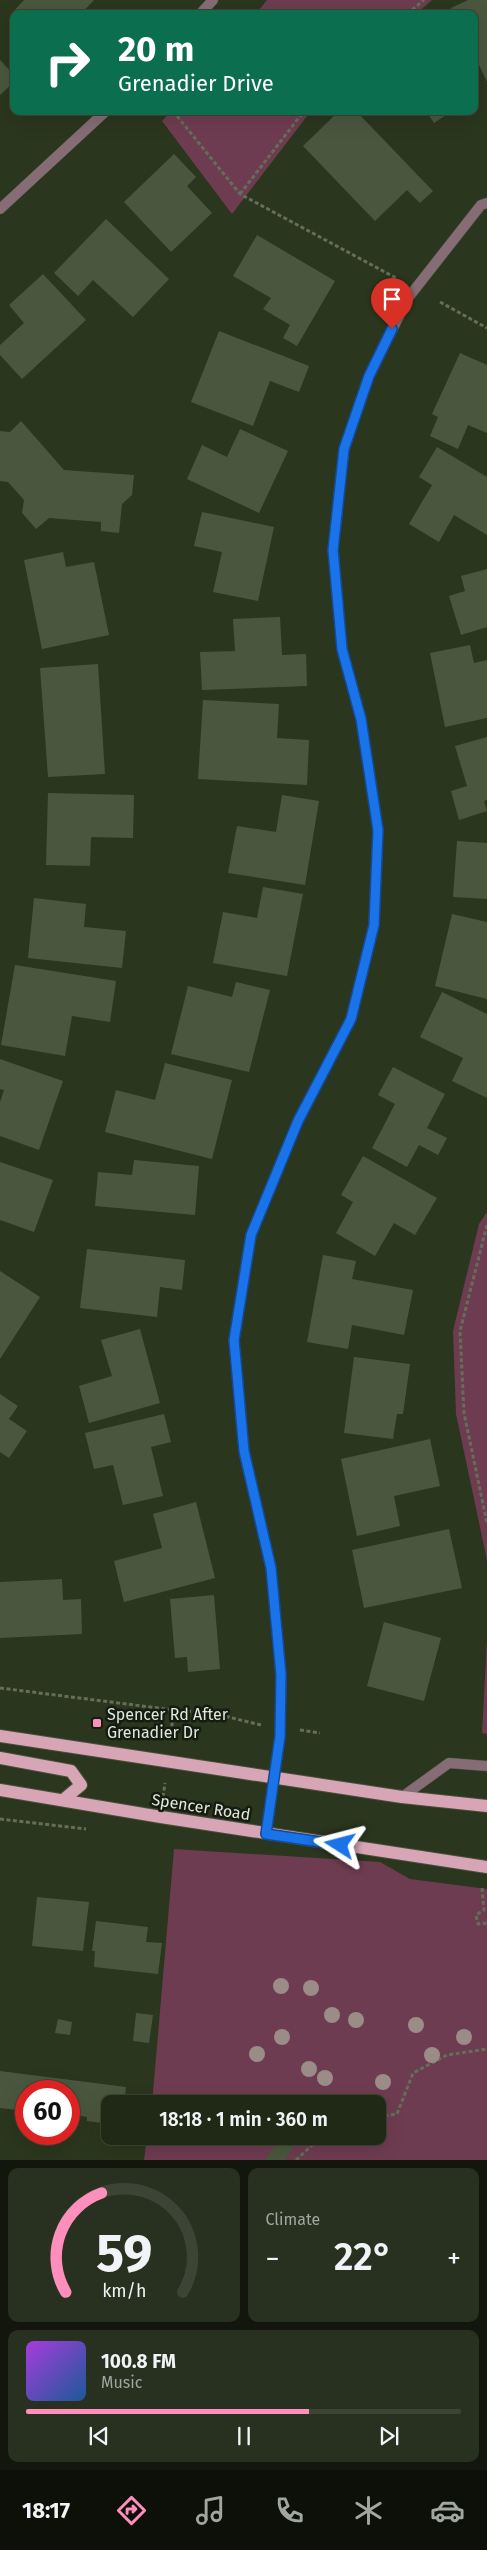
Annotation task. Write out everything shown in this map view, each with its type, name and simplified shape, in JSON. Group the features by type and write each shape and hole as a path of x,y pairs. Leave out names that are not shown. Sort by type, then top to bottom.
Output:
{"main road":[{"path":"0,1736 402,1797 487,1806"},
{"path":"0,1758 72,1770 81,1785 63,1800"},
{"name":"Spencer Road","path":"0,1790 266,1834 487,1867"}],"street":[{"path":"204,10 213,0"},
{"path":"0,208 102,115"},
{"path":"266,1834 276,1777 280,1727 281,1675 271,1568 244,1451 234,1340 251,1235 298,1121 351,1019 374,925 378,830 361,719 342,649 333,550 344,449 369,376 408,298 482,205 487,203"},
{"path":"402,1797 449,1763 487,1766"}],"path":[{"path":"412,10 424,0"},
{"path":"176,115 240,194 399,280"},
{"path":"240,194 301,115"},
{"path":"440,302 487,328"},
{"path":"487,1225 460,1331 464,1414 487,1523"},
{"path":"0,1688 212,1713 251,1723"},
{"path":"482,1888 484,1910 476,1915 478,1924 487,1923"},
{"path":"386,2116 397,2114 413,2073 447,2054 487,2049"},
{"path":"296,2160 312,2145"}],"shaded area":[{"path":"267,0 432,0 421,10 259,10"},
{"path":"167,115 308,115 232,214 162,121"},
{"path":"487,1212 487,1560 456,1414 453,1331 479,1224"},
{"path":"487,1640 487,1734 482,1733"},
{"path":"174,1849 380,1862 410,1879 487,1889 487,2160 144,2160 146,2145 386,2145 386,2095 153,2095"}],"building":[{"path":"24,0 94,0 85,10 15,10"},
{"path":"468,0 487,0 487,82 478,63 478,10 452,10 451,8"},
{"path":"0,60 10,71 10,86 0,95"},
{"path":"335,115 360,115 433,191 420,203 407,190 375,221 303,146"},
{"path":"429,115 446,115 434,123"},
{"path":"174,154 196,177 187,186 212,213 171,252 124,202"},
{"path":"106,219 169,279 133,317 93,280 78,296 54,273"},
{"path":"257,235 335,281 297,346 283,338 290,325 263,309 271,298 233,276"},
{"path":"43,274 86,320 22,379 0,355 0,345 24,323 9,305"},
{"path":"219,331 309,366 299,392 270,381 253,426 191,402"},
{"path":"460,353 487,365 487,433 468,425 458,449 430,436 438,417 432,414"},
{"path":"21,421 64,470 134,475 132,495 122,504 119,533 101,531 101,522 49,518 36,529 22,513 24,500 8,482 0,481 0,431 10,432"},
{"path":"240,429 288,451 259,513 187,479 202,445 227,457"},
{"path":"437,447 487,477 487,535 454,515 439,542 409,524 432,485 419,477"},
{"path":"202,512 274,527 258,601 213,592 222,552 194,546"},
{"path":"63,552 66,567 94,562 109,635 42,649 24,560"},
{"path":"487,569 487,627 461,635 449,596 465,591 461,576"},
{"path":"280,617 282,655 306,654 307,686 202,690 200,652 235,651 233,619"},
{"path":"470,645 474,663 487,660 487,718 445,727 430,653"},
{"path":"98,664 105,774 48,777 40,668"},
{"path":"203,700 279,704 277,738 309,740 307,785 198,779"},
{"path":"487,737 487,800 484,801 487,811 459,820 451,791 467,786 455,746"},
{"path":"48,793 134,795 133,838 91,837 90,866 46,865"},
{"path":"282,795 319,801 305,885 228,873 237,826 276,832"},
{"path":"457,841 487,843 487,899 453,897"},
{"path":"263,887 303,894 287,976 213,963 223,912 257,918"},
{"path":"34,898 86,904 84,927 126,931 122,968 28,958"},
{"path":"452,914 487,922 487,999 435,986"},
{"path":"15,965 116,981 110,1022 72,1016 65,1056 1,1045"},
{"path":"236,982 270,990 249,1072 171,1054 188,986 232,997"},
{"path":"442,992 487,1014 487,1098 452,1081 463,1058 420,1037"},
{"path":"0,1059 63,1081 39,1150 0,1136 0,1102 4,1090 0,1089"},
{"path":"165,1063 232,1080 212,1159 105,1132 116,1090 155,1100"},
{"path":"393,1067 445,1094 427,1128 447,1138 438,1155 419,1145 407,1167 372,1148 395,1104 378,1095"},
{"path":"363,1156 437,1198 415,1235 394,1223 375,1256 336,1233 353,1202 341,1195"},
{"path":"134,1160 199,1166 195,1215 95,1206 98,1172 132,1175"},
{"path":"0,1162 53,1180 34,1232 0,1220"},
{"path":"87,1249 185,1260 182,1290 160,1287 157,1317 80,1308"},
{"path":"323,1255 356,1261 352,1279 413,1290 404,1335 352,1325 348,1349 307,1342"},
{"path":"0,1271 40,1297 0,1359"},
{"path":"140,1329 160,1403 89,1423 79,1386 112,1376 101,1340"},
{"path":"354,1357 410,1364 403,1414 397,1414 393,1439 344,1433"},
{"path":"0,1394 18,1406 9,1419 27,1431 9,1458 0,1452"},
{"path":"164,1414 171,1442 151,1447 163,1496 123,1505 113,1465 94,1469 85,1433"},
{"path":"430,1439 440,1486 394,1496 400,1526 357,1536 341,1459"},
{"path":"196,1502 215,1578 124,1602 114,1561 162,1548 153,1514"},
{"path":"449,1529 462,1588 364,1608 352,1550"},
{"path":"62,1579 63,1600 81,1599 82,1634 0,1638 0,1582"},
{"path":"214,1595 220,1669 188,1672 187,1657 175,1658 170,1599"},
{"path":"384,1622 441,1638 424,1701 367,1686"},
{"path":"37,1897 89,1902 83,1951 32,1946"},
{"path":"96,1921 148,1927 146,1942 162,1943 158,1974 94,1967 95,1951 92,1951"},
{"path":"136,2013 153,2015 149,2043 133,2041"},
{"path":"58,2019 72,2022 70,2035 55,2033"},
{"path":"0,2071 71,2080 15,2080 15,2110 0,2108"},
{"path":"80,2081 126,2087 125,2095 101,2095 101,2123 87,2121 87,2117 80,2116"},
{"path":"275,2145 294,2145 285,2160 265,2160"}],"place":[{"name":"Spencer Rd After Grenadier Dr","path":"97,1723"}],"route":[{"path":"340,1845 266,1834 276,1777 280,1736 281,1675 271,1568 244,1451 234,1340 251,1235 298,1121 351,1019 374,925 378,830 361,719 342,649 333,550 344,449 369,376 392,329"}]}
